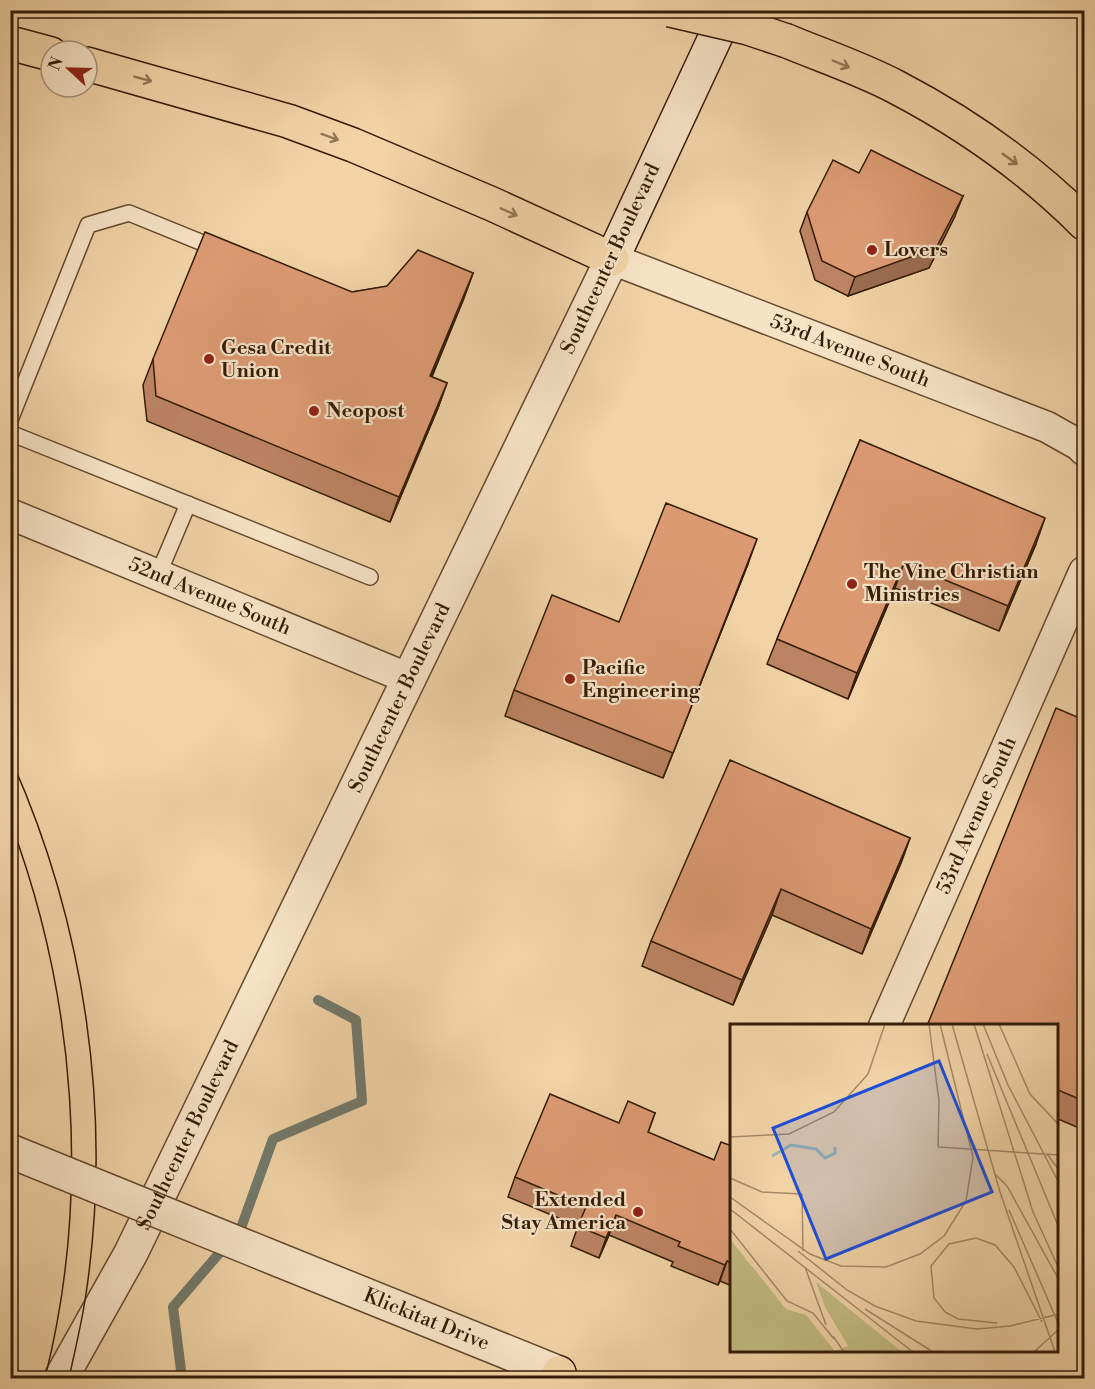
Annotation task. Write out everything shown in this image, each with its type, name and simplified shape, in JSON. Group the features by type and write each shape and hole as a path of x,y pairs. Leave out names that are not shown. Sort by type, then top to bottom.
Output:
{"highway":[{"path":"670,10 748,28 787,41 895,86 971,130 1032,175 1084,223"},
{"path":"10,43 39,51"},
{"path":"99,67 288,121 492,204 612,259"}],"street":[{"name":"Southcenter Boulevard","path":"61,1378 132,1253 612,259 728,10"},
{"name":"53rd Avenue South","path":"612,259 1047,427 1079,444 1084,450"},
{"name":"52nd Avenue South","path":"10,514 410,679"},
{"name":"53rd Avenue South","path":"885,1024 1084,572"},
{"name":"Klickitat Drive","path":"10,1151 563,1377"}],"lane":[{"path":"10,420 88,225 129,213 238,257"},
{"path":"10,433 370,577"},
{"path":"158,575 188,504"}],"building":[{"name":"Lovers","path":"871,150 963,196 936,248 855,277 822,261 807,212 833,160 859,173"},
{"path":"205,232 352,292 387,286 418,250 473,273 430,376 447,383 399,497 156,396 153,359"},
{"path":"860,440 1045,518 1008,606 904,563 857,673 777,639"},
{"path":"666,503 757,539 673,753 514,690 552,595 619,622"},
{"path":"1056,708 1084,720 1084,1101 1059,1090 1059,1024 928,1024"},
{"path":"730,760 910,838 871,929 781,889 742,980 651,941"},
{"name":"Extended Stay America","path":"550,1094 619,1123 628,1101 655,1113 648,1132 714,1160 721,1142 730,1145 730,1262 727,1261 725,1265 678,1246 680,1242 616,1215 606,1238 578,1226 586,1207 515,1177"}],"waterway":[{"path":"182,1378 173,1307 241,1228 273,1139 362,1101 356,1020 318,1000"}],"tram line":[{"path":"10,757 36,820 57,885 74,952 86,1020 94,1088 96,1157 94,1226 84,1304 69,1378"},
{"path":"10,821 32,888 50,957 62,1027 70,1097 72,1168 68,1239 59,1309 45,1378"}],"place":[{"name":"Lovers","path":"872,250"},
{"name":"Gesa Credit Union","path":"209,359"},
{"name":"Neopost","path":"314,411"},
{"name":"The Vine Christian Ministries","path":"852,584"},
{"name":"Pacific Engineering","path":"570,679"},
{"name":"Extended Stay America","path":"638,1212"}]}
